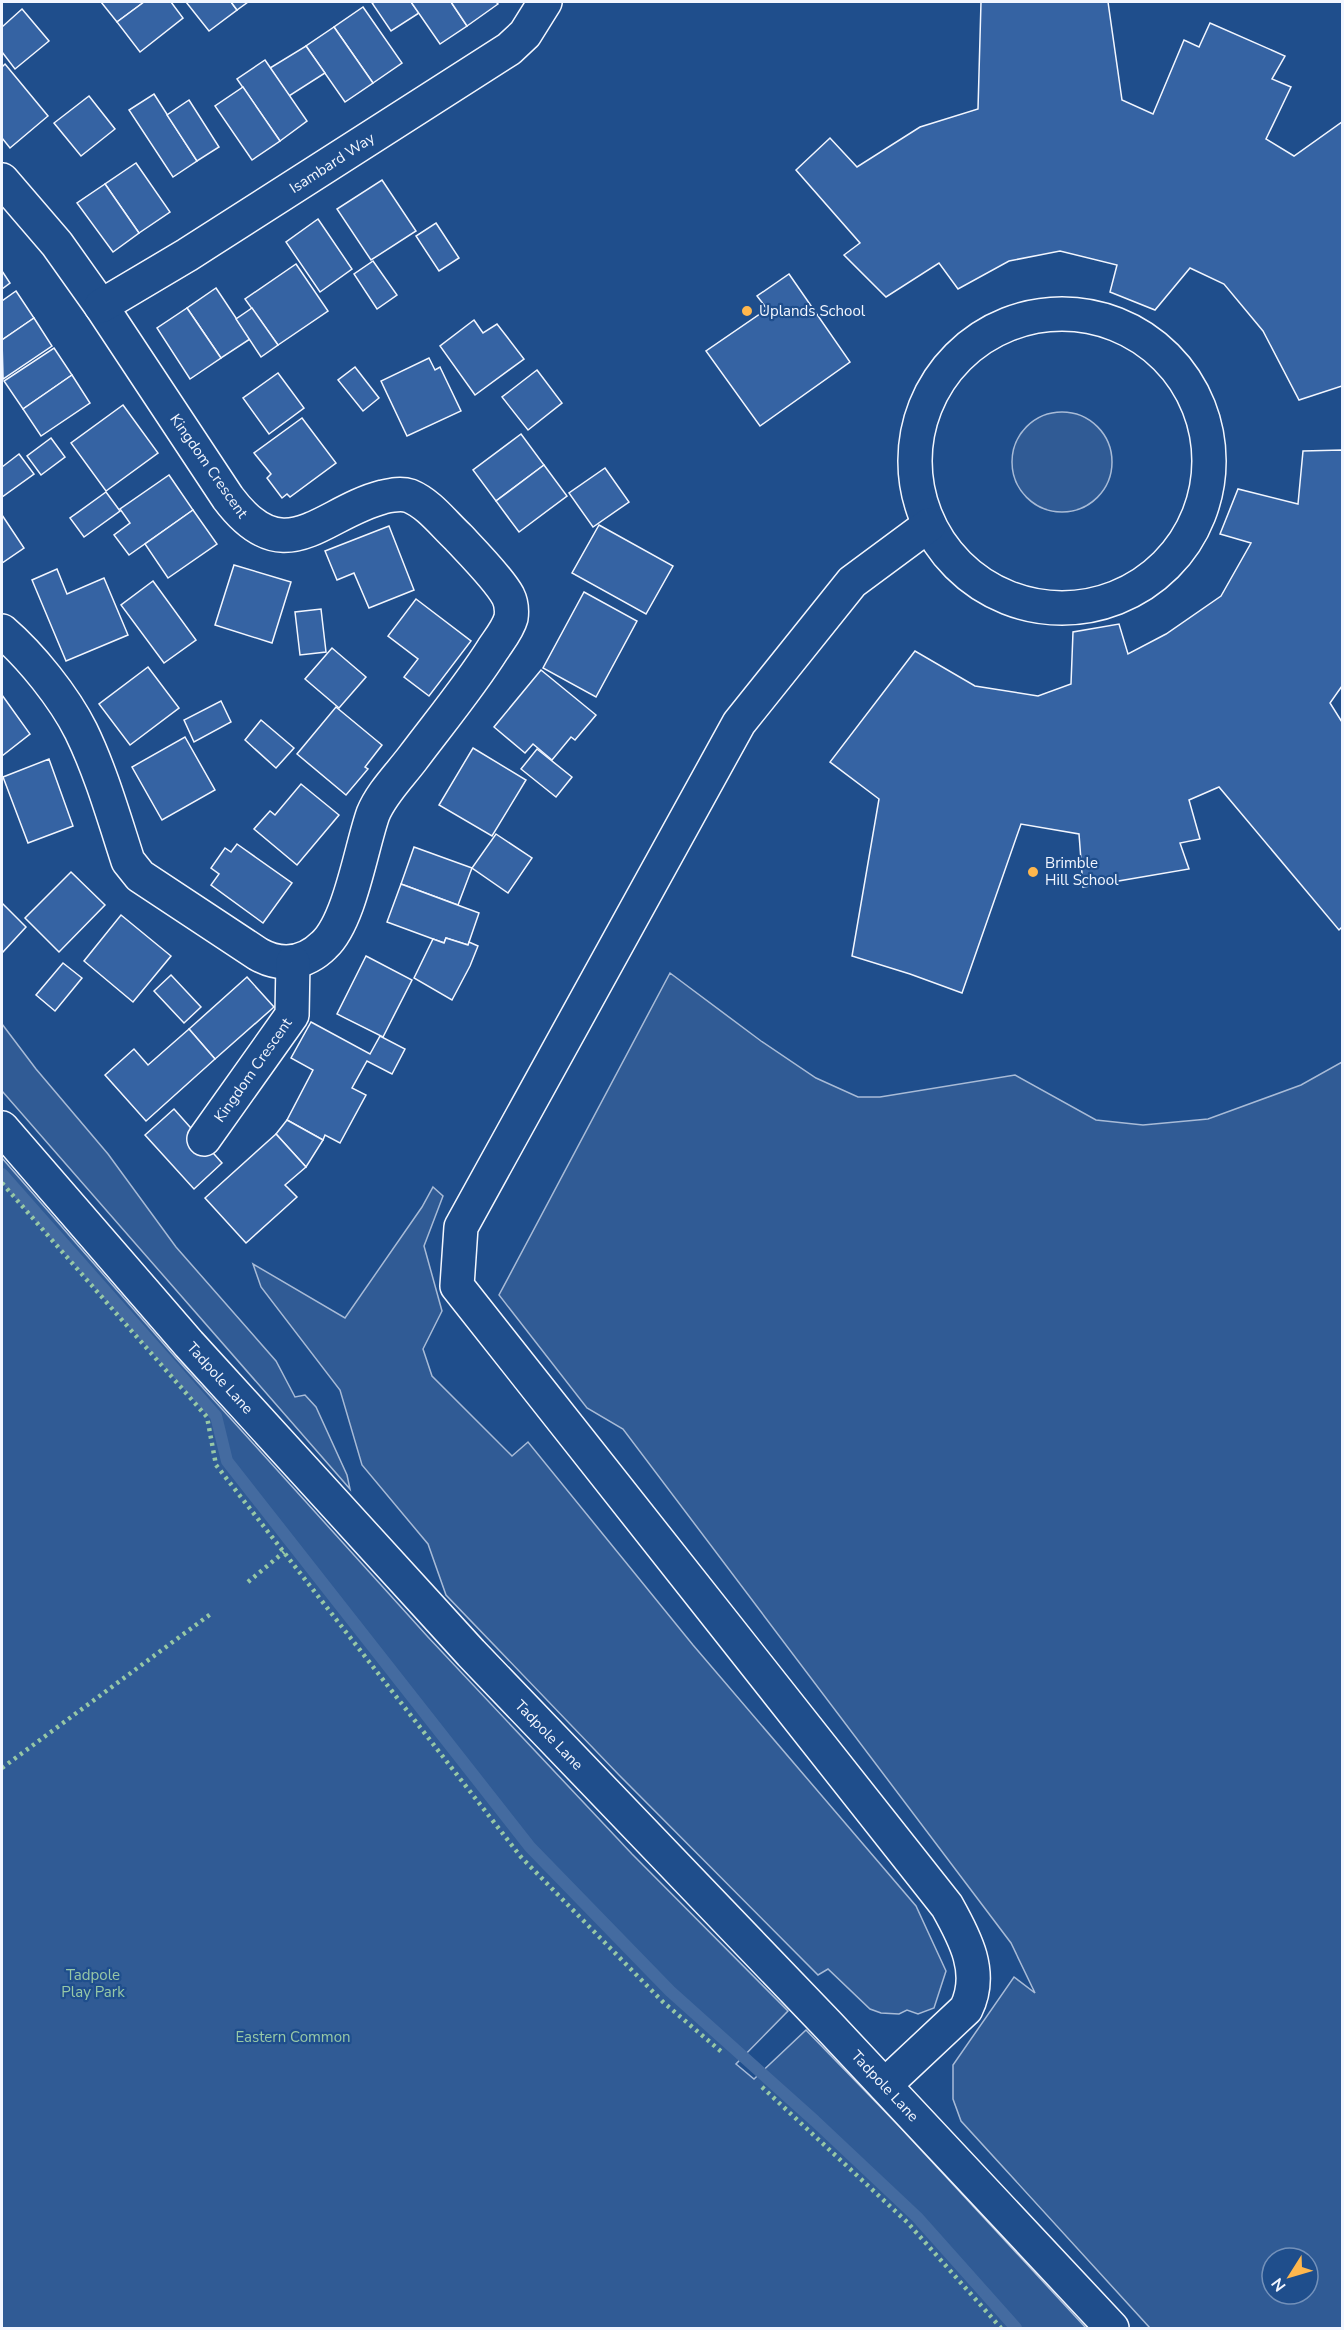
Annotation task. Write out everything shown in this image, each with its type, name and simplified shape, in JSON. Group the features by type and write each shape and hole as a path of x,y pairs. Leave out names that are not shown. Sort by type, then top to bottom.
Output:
{"street":[{"name":"Isambard Way","path":"101,306 187,255 509,49 525,34 546,2"},
{"name":"Kingdom Crescent","path":"2,180 57,244 101,306 228,498 249,523 269,532 282,534 306,532 373,500 391,495 408,495 423,503 471,550 508,596 511,607 511,617 506,629 485,662 378,804 351,890 329,940 314,954 293,962 292,1015 204,1139"},
{"path":"1046,313 1093,316 1137,333 1173,363 1199,406 1209,455 1203,505 1180,550 1144,584 1098,605 1047,608 999,595 958,566 928,525 915,480 916,433 932,388 961,352 1000,326 1046,313"},
{"path":"885,2085 966,2009 973,1988 973,1962 962,1932 947,1906 457,1286 461,1227 740,723 852,582 928,525"},
{"path":"2,631 40,672 65,704 80,729 91,753 128,861 133,869 140,876 258,954 281,963 293,962"},
{"name":"Tadpole Lane","path":"2,1128 189,1344 471,1653 885,2085 1112,2328"}],"shaded area":[{"path":"1062,412 1081,416 1097,427 1108,443 1112,462 1108,481 1097,497 1081,508 1062,512 1043,508 1027,497 1016,481 1012,462 1016,443 1027,427 1043,416"},
{"path":"670,973 761,1041 816,1078 858,1097 880,1097 1015,1075 1096,1120 1143,1125 1208,1119 1301,1085 1342,1062 1342,2328 1150,2328 961,2121 953,2099 953,2065 1014,1977 1035,1993 1011,1943 623,1429 587,1408 499,1295"},
{"path":"2,1024 36,1069 108,1154 176,1247 276,1361 295,1397 305,1395 316,1407 347,1475 350,1489 2,1091"},
{"name":"Eastern Common","path":"2,1158 176,1358 428,1637 632,1854 788,2011 736,2064 754,2079 806,2030 899,2126 1086,2328 2,2328"},
{"path":"433,1187 443,1196 424,1246 442,1311 423,1349 432,1376 512,1456 528,1442 693,1645 916,1906 946,1971 934,2008 918,2014 907,2010 899,2014 881,2013 870,2009 828,1969 818,1975 619,1775 446,1595 428,1544 362,1465 340,1390 261,1287 253,1264 345,1318 422,1207"}],"building":[{"path":"101,2 144,2 117,22"},
{"path":"144,2 171,2 183,18 140,52 117,22"},
{"path":"186,2 231,2 237,10 209,31"},
{"path":"231,2 248,2 237,10"},
{"path":"411,2 419,13 391,31 372,3"},
{"path":"411,2 451,2 467,26 440,44"},
{"path":"451,2 496,2 498,4 467,26"},
{"path":"981,2 1108,2 1122,100 1153,114 1184,40 1199,47 1210,23 1285,56 1272,79 1291,87 1266,139 1294,156 1342,122 1342,386 1299,400 1263,331 1224,284 1190,268 1155,310 1110,292 1117,265 1060,251 1009,261 958,289 939,263 886,297 844,255 860,243 796,170 830,138 857,167 920,127 978,109"},
{"path":"363,7 402,63 373,83 334,27"},
{"path":"22,9 49,41 15,69 2,52 2,27"},
{"path":"334,27 373,83 345,102 306,46"},
{"path":"306,46 325,73 289,96 270,68"},
{"path":"265,60 307,121 280,141 237,79"},
{"path":"5,64 48,116 10,148 2,138 2,67"},
{"path":"243,87 280,141 252,160 215,106"},
{"path":"154,94 197,161 173,177 129,110"},
{"path":"89,96 115,129 81,156 54,123"},
{"path":"189,100 219,147 197,161 167,115"},
{"path":"136,163 170,212 139,233 105,184"},
{"path":"382,180 416,231 371,260 337,209"},
{"path":"105,184 139,233 113,252 77,203"},
{"path":"318,219 352,269 320,292 286,242"},
{"path":"436,223 459,258 439,271 416,236"},
{"path":"373,261 397,295 377,309 354,274"},
{"path":"296,264 328,311 278,345 245,299"},
{"path":"2,271 10,283 2,289"},
{"path":"789,274 850,362 760,426 706,351 767,309 757,296"},
{"path":"216,288 250,339 221,358 187,308"},
{"path":"16,291 34,318 2,340 2,301"},
{"path":"187,308 221,358 190,379 157,328"},
{"path":"252,308 278,345 261,357 236,319"},
{"path":"34,318 52,346 3,379 2,340"},
{"path":"474,320 483,333 497,324 524,359 475,395 440,346"},
{"path":"54,348 72,375 23,409 4,381"},
{"path":"429,358 435,370 440,367 461,411 407,436 381,381"},
{"path":"355,367 379,398 363,411 338,380"},
{"path":"537,370 562,403 528,430 502,397"},
{"path":"278,373 304,408 269,434 243,398"},
{"path":"72,375 90,403 41,436 23,409"},
{"path":"123,405 158,453 106,491 71,443"},
{"path":"302,418 336,463 290,497 287,494 282,498 267,478 271,474 254,453"},
{"path":"521,434 544,465 496,501 473,470"},
{"path":"51,438 65,457 41,475 27,456"},
{"path":"1342,450 1342,686 1330,703 1342,722 1342,927 1339,930 1219,787 1189,800 1200,839 1180,843 1189,869 1083,887 1079,834 1021,824 962,993 852,956 879,799 830,762 915,651 975,686 1038,696 1071,684 1073,632 1119,624 1128,654 1166,634 1221,596 1251,543 1220,534 1238,489 1298,504 1303,451"},
{"path":"19,454 34,474 2,497 2,467"},
{"path":"544,465 567,496 519,532 496,501"},
{"path":"605,468 629,502 593,527 569,493"},
{"path":"169,475 193,510 129,555 114,535 130,523 120,509"},
{"path":"106,492 120,511 84,537 70,518"},
{"path":"193,510 217,544 168,578 145,544"},
{"path":"2,515 24,548 2,563"},
{"path":"599,525 673,566 646,614 572,573"},
{"path":"389,526 414,590 369,608 354,573 337,580 325,551"},
{"path":"234,565 291,582 272,643 215,625"},
{"path":"57,569 67,594 104,578 128,635 66,661 32,580"},
{"path":"153,581 196,640 164,663 121,605"},
{"path":"584,592 637,621 596,697 543,668"},
{"path":"416,599 471,641 429,696 404,677 418,659 388,636"},
{"path":"321,609 326,652 300,655 295,612"},
{"path":"332,648 366,677 339,708 305,679"},
{"path":"148,667 179,708 130,745 99,704"},
{"path":"541,670 596,715 575,740 571,737 552,760 533,744 525,753 494,727"},
{"path":"2,695 30,734 2,756"},
{"path":"221,701 231,722 194,742 184,720"},
{"path":"336,707 382,745 365,767 368,769 346,795 297,754"},
{"path":"261,720 294,748 276,768 245,740"},
{"path":"185,737 215,790 162,820 132,767"},
{"path":"473,748 526,780 492,836 439,805"},
{"path":"537,749 572,777 556,797 521,769"},
{"path":"49,759 73,826 28,843 3,777"},
{"path":"301,784 339,815 297,865 254,829 270,811 275,815"},
{"path":"496,834 532,858 508,893 472,868"},
{"path":"237,844 292,883 263,923 211,885 219,874 211,868 225,848 231,852"},
{"path":"414,847 472,868 458,905 401,884"},
{"path":"71,872 105,905 59,952 25,918"},
{"path":"401,884 479,913 468,945 446,938 444,943 387,922"},
{"path":"2,903 26,927 2,953"},
{"path":"121,915 171,956 133,1002 84,961"},
{"path":"446,938 478,946 452,1000 414,978 433,939 444,943"},
{"path":"366,956 412,980 383,1037 337,1014"},
{"path":"63,963 82,978 55,1011 36,995"},
{"path":"171,975 201,1007 184,1023 154,991"},
{"path":"247,977 274,1007 215,1059 189,1029"},
{"path":"311,1022 370,1054 380,1036 405,1049 392,1074 367,1061 352,1088 366,1095 340,1143 325,1135 323,1140 287,1120 313,1070 291,1058"},
{"path":"189,1029 215,1059 146,1121 105,1075 134,1049 148,1065"},
{"path":"174,1109 222,1163 194,1189 145,1135"},
{"path":"287,1120 323,1140 306,1167 276,1134"},
{"path":"276,1134 306,1167 285,1185 297,1197 246,1243 205,1198"}],"waterway":[{"path":"2,1174 216,1416 227,1461 530,1847 670,1991 815,2121 917,2217 1016,2328"}],"hedge":[{"path":"2,1183 207,1417 216,1465 521,1857 663,2002 724,2054"},
{"path":"248,1582 284,1552"},
{"path":"2,1768 212,1613"},
{"path":"762,2087 907,2222 1001,2328"}],"place":[{"name":"Uplands School","path":"747,311"},
{"name":"Brimble Hill School","path":"1033,872"}],"park label":[{"name":"Tadpole Play Park","path":"93,1984"}]}
